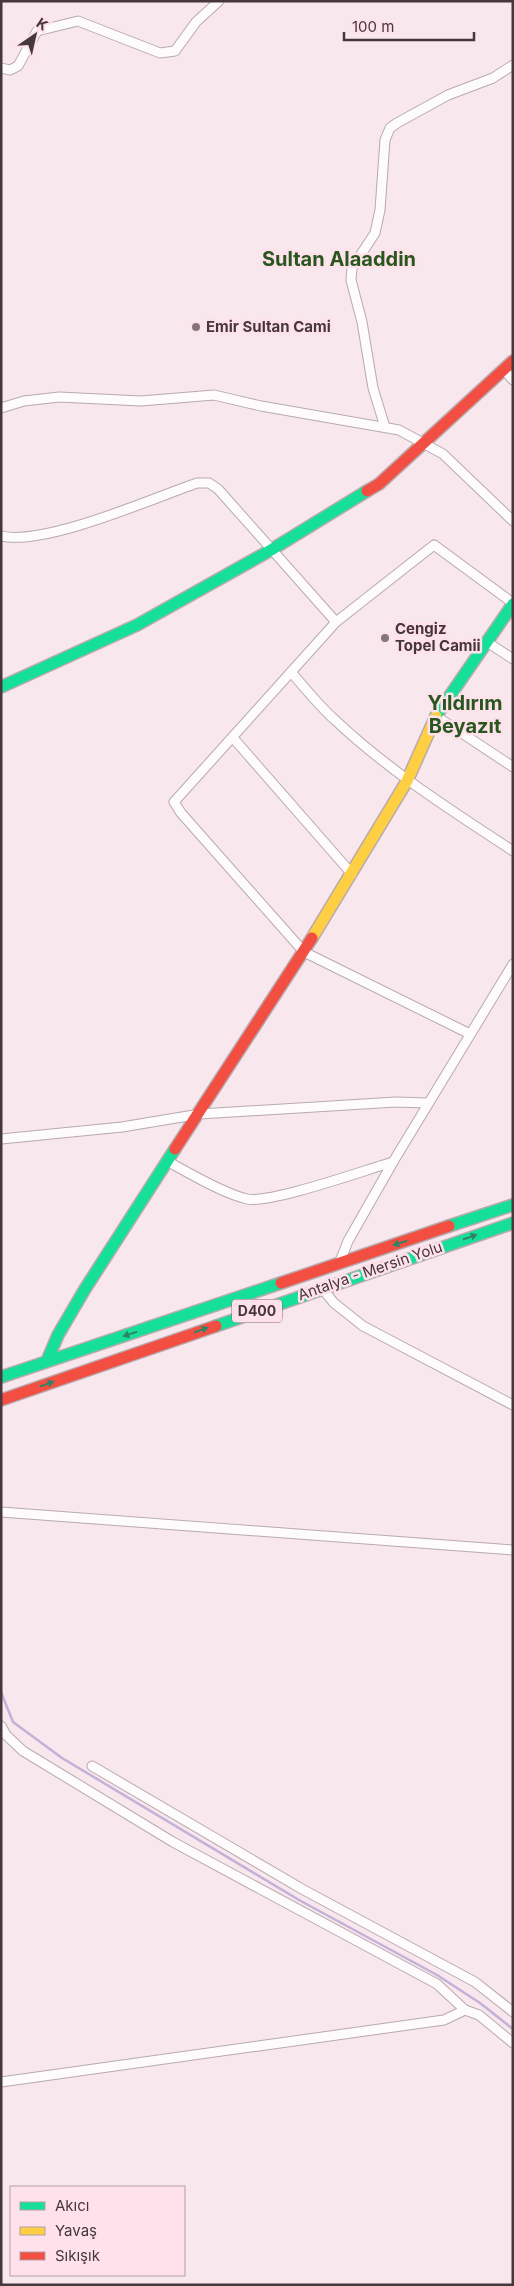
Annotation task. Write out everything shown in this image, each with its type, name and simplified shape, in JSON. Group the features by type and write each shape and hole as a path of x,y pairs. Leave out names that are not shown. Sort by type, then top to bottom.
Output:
{"main road":[{"path":"1,687 97,645 271,550 380,484 513,361"},
{"path":"47,1361 58,1335 80,1296 167,1161 200,1114 352,874 407,781 436,716 513,603"},
{"name":"Antalya - Mersin Yolu","path":"1,1377 513,1205"},
{"name":"Antalya - Mersin Yolu","path":"1,1400 513,1223"}],"street":[{"path":"1,68 10,70 18,66 37,32 78,21 160,53 175,51 196,22 218,1"},
{"path":"385,427 373,388 362,322 351,280 352,268 375,233 380,210 385,140 390,128 397,122 448,95 493,78 513,65"},
{"path":"503,369 513,380"},
{"path":"1,408 24,401 58,397 141,401 214,395 262,406 400,430 426,442 443,454 513,521"},
{"path":"1,536 14,539 58,532 197,482 209,483 218,489 336,622"},
{"path":"470,1034 304,952 181,813 174,802 234,739 336,622 434,545 513,603"},
{"path":"487,642 513,659"},
{"path":"291,672 333,719 407,781 513,851"},
{"path":"436,716 513,766"},
{"path":"234,739 352,874"},
{"path":"339,1264 348,1241 393,1162 513,964"},
{"path":"1,1139 122,1127 200,1114 396,1102 428,1103"},
{"path":"167,1161 197,1178 248,1199 269,1198 393,1162"},
{"path":"322,1288 334,1303 363,1326 513,1405"},
{"path":"1,1512 513,1550"},
{"path":"1,1726 6,1735 23,1751 59,1774 174,1842 437,1984 460,2003 465,2010 480,2015 513,2043"},
{"path":"92,1766 302,1889 475,1982 513,2012"},
{"path":"1,2082 444,2020 465,2010"}],"waterway":[{"path":"1,1692 13,1722 62,1758 299,1900 437,1975 480,2003 513,2029"}],"traffic: fast":[{"path":"1,687 137,625 271,550 367,491"},
{"path":"436,716 513,604"},
{"path":"47,1361 58,1335 85,1289 175,1149"},
{"path":"449,1226 513,1205"},
{"path":"216,1326 513,1223"},
{"path":"1,1377 281,1283"}],"traffic: slow":[{"path":"312,938 407,781 436,716"}],"traffic: jam":[{"path":"367,491 379,484 513,361"},
{"path":"175,1149 312,938"},
{"path":"281,1283 449,1226"},
{"path":"1,1400 216,1326"}],"place":[{"name":"Emir Sultan Cami","path":"196,327"},
{"name":"Cengiz Topel Camii","path":"385,638"}],"district":[{"name":"Sultan Alaaddin","path":"339,259"},
{"name":"Yıldırım Beyazıt","path":"465,714"}]}
